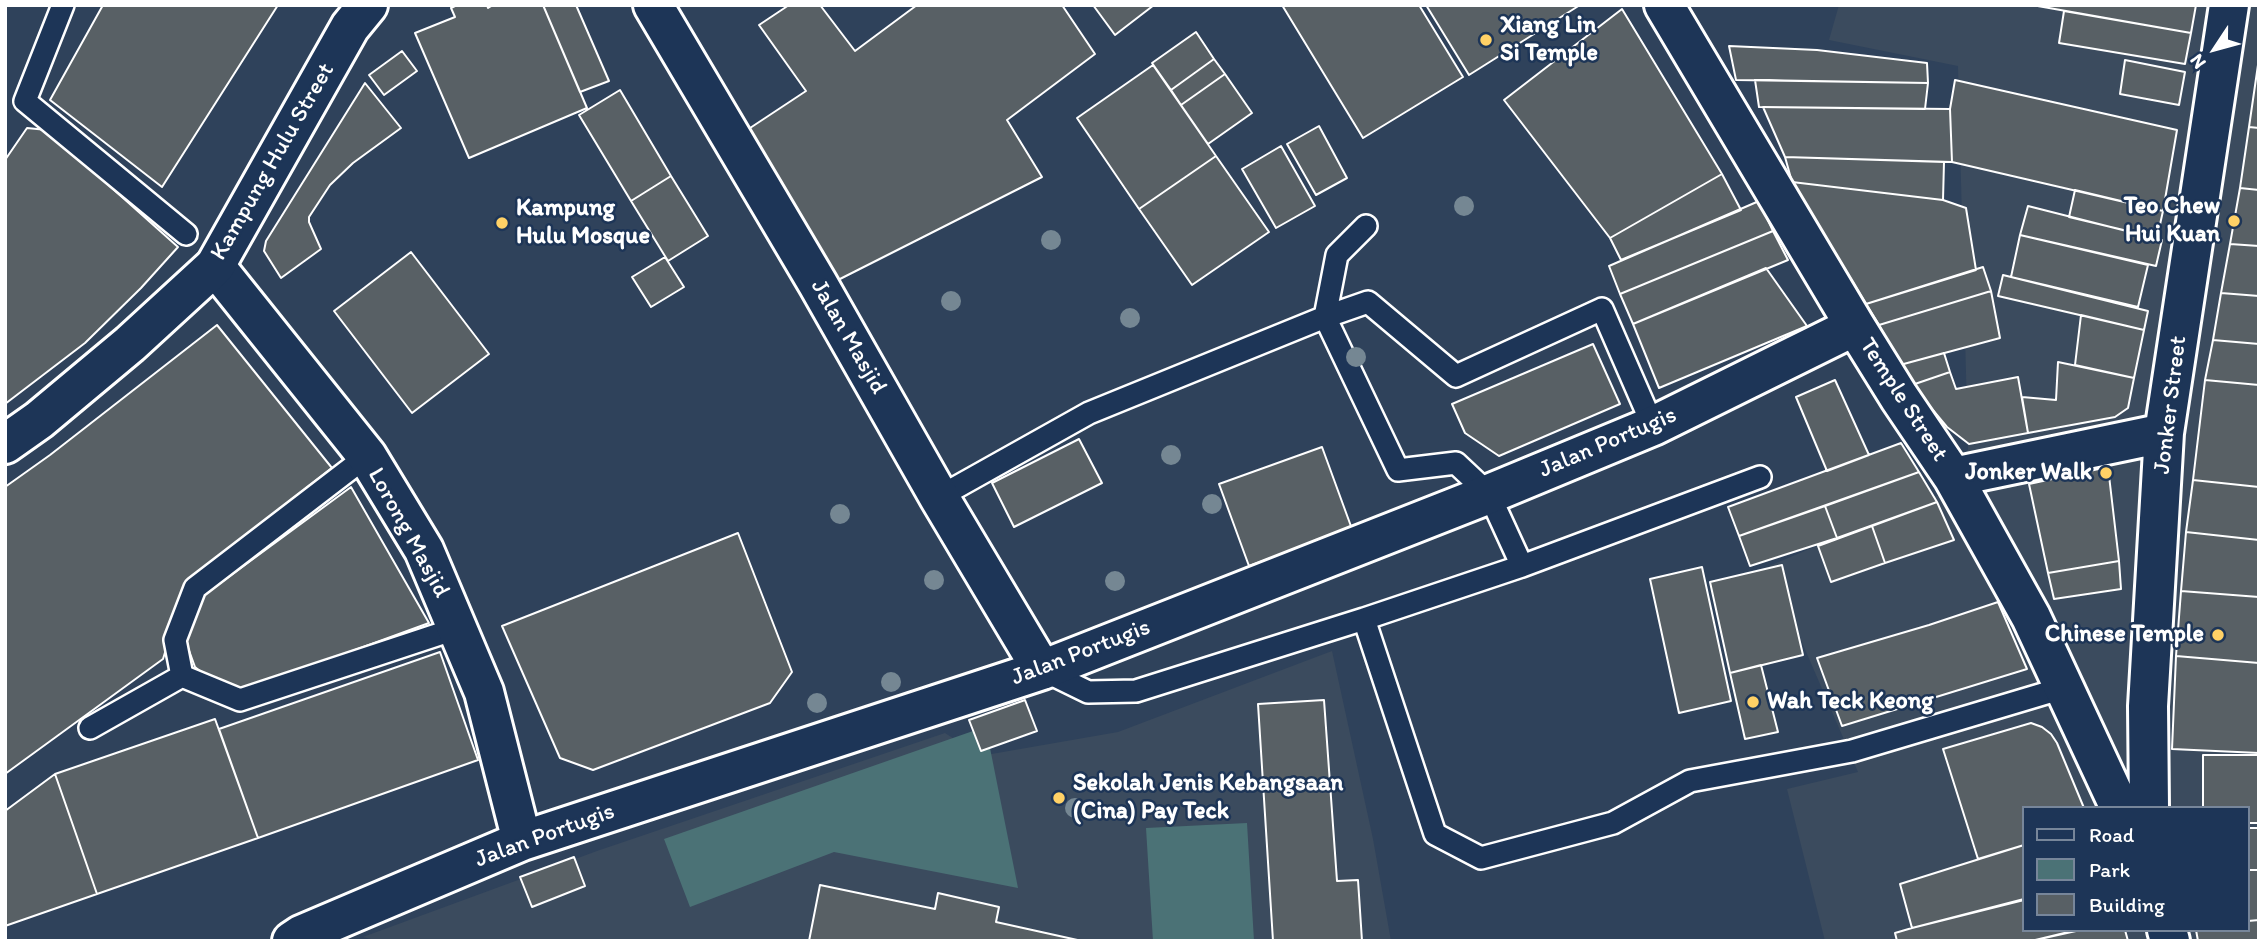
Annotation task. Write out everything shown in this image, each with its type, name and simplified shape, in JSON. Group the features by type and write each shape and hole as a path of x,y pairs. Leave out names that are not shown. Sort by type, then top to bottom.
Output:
{"street":[{"name":"Kampung Hulu Street","path":"5,444 39,420 130,344 215,266 350,27 368,5"},
{"name":"Jalan Masjid","path":"653,5 1042,670"},
{"name":"Temple Street","path":"1664,5 1855,326 1953,477 2031,617 2119,806"},
{"name":"Jonker Street","path":"2149,806 2148,706 2164,433 2230,5"},
{"name":"Lorong Masjid","path":"215,266 367,456 424,550 484,692 522,841"},
{"name":"Jalan Portugis","path":"292,941 522,841 1042,670 1489,494 1653,426 1855,326"},
{"path":"1953,477 2164,433"}],"lane":[{"path":"63,5 25,101 186,234"},
{"path":"1366,226 1337,255 1325,317 1398,470 1456,463 1489,494 1521,566"},
{"path":"939,497 1089,413 1368,302 1456,376 1602,309 1653,426"},
{"path":"182,677 175,640 195,588 367,456"},
{"path":"1042,670 1088,692 1136,691 1521,566 1760,477"},
{"path":"1364,619 1435,834 1481,858 1613,823 1690,781 1853,751 2063,688"},
{"path":"182,677 240,700 458,628"},
{"path":"90,728 182,677"}],"shaded area":[{"name":"Jonker Walk","path":"1839,5 2259,5 2259,941 1825,941 1787,789 1858,772 1769,566 1938,495 1968,450 1958,66 1829,40"},
{"name":"Sekolah Jenis Kebangsaan (Cina) Pay Teck","path":"1332,651 1373,839 1391,941 379,941 363,937 597,851 945,733 980,756 1118,732"}],"green space":[{"path":"973,731 981,751 990,748 1018,888 834,852 690,907 664,839"},
{"path":"1247,823 1254,941 1153,941 1146,828"}],"building":[{"path":"103,5 278,5 162,187 50,100"},
{"path":"457,5 487,5 488,8 493,5 543,5 587,108 469,158 415,33 455,17 451,8"},
{"path":"543,5 576,5 609,81 580,92"},
{"path":"789,5 820,5 855,51 917,5 1062,5 1095,54 1007,120 1042,177 838,280 747,130 806,91 759,25"},
{"path":"1093,5 1154,5 1115,35"},
{"path":"1282,5 1419,5 1463,77 1363,138"},
{"name":"Xiang Lin Si Temple","path":"1426,5 1580,5 1469,75"},
{"path":"2032,5 2196,5 2191,33"},
{"path":"1622,9 1722,174 1610,238 1504,100"},
{"path":"2064,11 2191,33 2185,64 2059,43"},
{"path":"1196,32 1214,59 1171,90 1152,63"},
{"path":"1729,46 1817,50 1927,63 1928,83 1736,80"},
{"path":"402,51 417,71 384,95 369,75"},
{"path":"1214,59 1225,74 1181,105 1171,90"},
{"path":"2125,60 2185,72 2179,105 2120,94"},
{"path":"1153,65 1216,156 1139,209 1077,118"},
{"path":"2259,65 2259,128 2249,127"},
{"path":"1225,74 1252,113 1208,144 1181,105"},
{"path":"1755,80 1928,83 1925,109 1759,107"},
{"path":"1955,80 2177,130 2163,211 1952,162 1950,109"},
{"path":"365,83 401,128 353,163 330,185 309,217 321,249 281,278 264,251 266,241"},
{"path":"620,90 671,176 631,201 579,115"},
{"path":"1763,107 1950,109 1952,162 1785,157"},
{"path":"1319,126 1347,178 1316,195 1287,144"},
{"path":"2249,127 2259,128 2259,190 2240,188"},
{"path":"27,128 47,130 178,247 85,343 5,404 5,160"},
{"path":"1281,146 1315,206 1276,228 1242,169"},
{"path":"1216,156 1269,232 1192,285 1139,209"},
{"path":"1785,157 1944,162 1943,200 1792,182"},
{"path":"1722,174 1741,210 1621,260 1610,238"},
{"path":"671,176 708,236 668,261 631,201"},
{"path":"1792,182 1943,200 1966,208 1976,270 1866,304"},
{"path":"2240,188 2259,190 2259,246 2230,244"},
{"path":"2075,190 2163,211 2157,238 2069,217"},
{"path":"1759,201 1773,231 1620,294 1609,266"},
{"path":"2028,206 2162,240 2156,266 2020,235"},
{"path":"1773,231 1788,260 1633,324 1620,294"},
{"path":"2020,235 2148,265 2138,307 2011,277"},
{"path":"2230,244 2259,246 2259,296 2221,293"},
{"path":"411,252 489,354 412,413 334,311"},
{"path":"665,257 684,287 651,307 632,277"},
{"path":"1983,267 1991,291 1879,325 1866,304"},
{"path":"1766,268 1807,326 1659,388 1633,324"},
{"path":"2003,275 2148,311 2144,330 1998,296"},
{"path":"1991,291 2000,338 1900,365 1879,325"},
{"path":"2221,293 2259,296 2259,344 2213,340"},
{"path":"2081,315 2144,330 2134,378 2075,365"},
{"path":"217,325 332,468 187,581 163,659 5,774 5,487"},
{"path":"2213,340 2259,344 2259,385 2205,380"},
{"path":"1593,344 1620,404 1499,456 1465,433 1452,404"},
{"path":"1944,353 1950,372 1912,385 1900,365"},
{"path":"2058,362 2134,378 2128,408 2115,417 2028,433 2022,397 2056,400"},
{"path":"1950,372 1956,389 2018,377 2028,433 1969,444 1947,427 1912,385"},
{"path":"1835,380 1869,455 1827,471 1796,397"},
{"path":"2205,380 2259,385 2259,487 2193,480"},
{"path":"1079,439 1102,483 1014,527 992,483"},
{"path":"1901,443 1919,472 1739,536 1728,507"},
{"path":"1322,447 1352,529 1249,566 1219,484"},
{"path":"2108,467 2119,561 2048,573 2029,484"},
{"path":"1919,472 1937,502 1837,538 1825,506"},
{"path":"2193,480 2259,487 2259,540 2186,532"},
{"path":"351,487 429,623 243,691 213,682 195,667 183,634 204,595"},
{"path":"1937,502 1954,540 1885,563 1872,526"},
{"path":"1825,506 1837,538 1750,566 1739,536"},
{"path":"1872,526 1885,563 1831,582 1818,546"},
{"path":"2186,532 2259,540 2259,597 2181,591"},
{"path":"738,533 792,672 770,703 593,770 560,758 502,626"},
{"path":"2119,561 2121,589 2054,599 2048,573"},
{"path":"1782,565 1803,655 1730,673 1710,582"},
{"path":"1702,567 1731,701 1679,713 1650,579"},
{"path":"2181,591 2259,597 2259,663 2176,656"},
{"path":"1998,602 2027,669 1842,726 1817,658"},
{"path":"440,652 478,760 258,838 219,729"},
{"path":"2176,656 2259,663 2259,753 2172,749"},
{"name":"Wah Teck Keong","path":"1761,665 1778,732 1745,739 1730,673"},
{"path":"1025,700 1037,731 981,751 969,720"},
{"path":"1324,700 1337,881 1358,880 1362,941 1273,941 1258,704"},
{"path":"215,719 258,838 97,894 55,774"},
{"path":"2031,723 2042,727 2057,743 2083,806 2022,806 2022,846 1978,859 1943,749"},
{"path":"2203,755 2259,755 2259,823 2250,823 2250,806 2203,806"},
{"path":"55,774 97,894 5,926 5,811"},
{"path":"2250,828 2259,828 2259,870 2250,870"},
{"path":"2022,846 2022,900 1912,928 1900,884"},
{"path":"574,857 585,886 532,907 520,877"},
{"path":"2250,870 2259,870 2259,920 2250,921"},
{"path":"820,885 935,909 938,893 999,907 996,922 1082,941 809,941"},
{"path":"2022,900 2022,932 2072,932 2031,941 1897,941 1895,933"},
{"path":"2259,920 2259,941 2198,941 2196,932 2250,932 2250,921"},
{"path":"2069,932 2126,932 2128,941 2031,941"}],"place":[{"name":"Xiang Lin Si Temple","path":"1486,40"},
{"name":"Teo Chew Hui Kuan","path":"2234,221"},
{"name":"Kampung Hulu Mosque","path":"502,223"},
{"name":"Jonker Walk","path":"2106,473"},
{"name":"Chinese Temple","path":"2218,635"},
{"name":"Wah Teck Keong","path":"1753,702"},
{"name":"Sekolah Jenis Kebangsaan (Cina) Pay Teck","path":"1059,798"}]}
